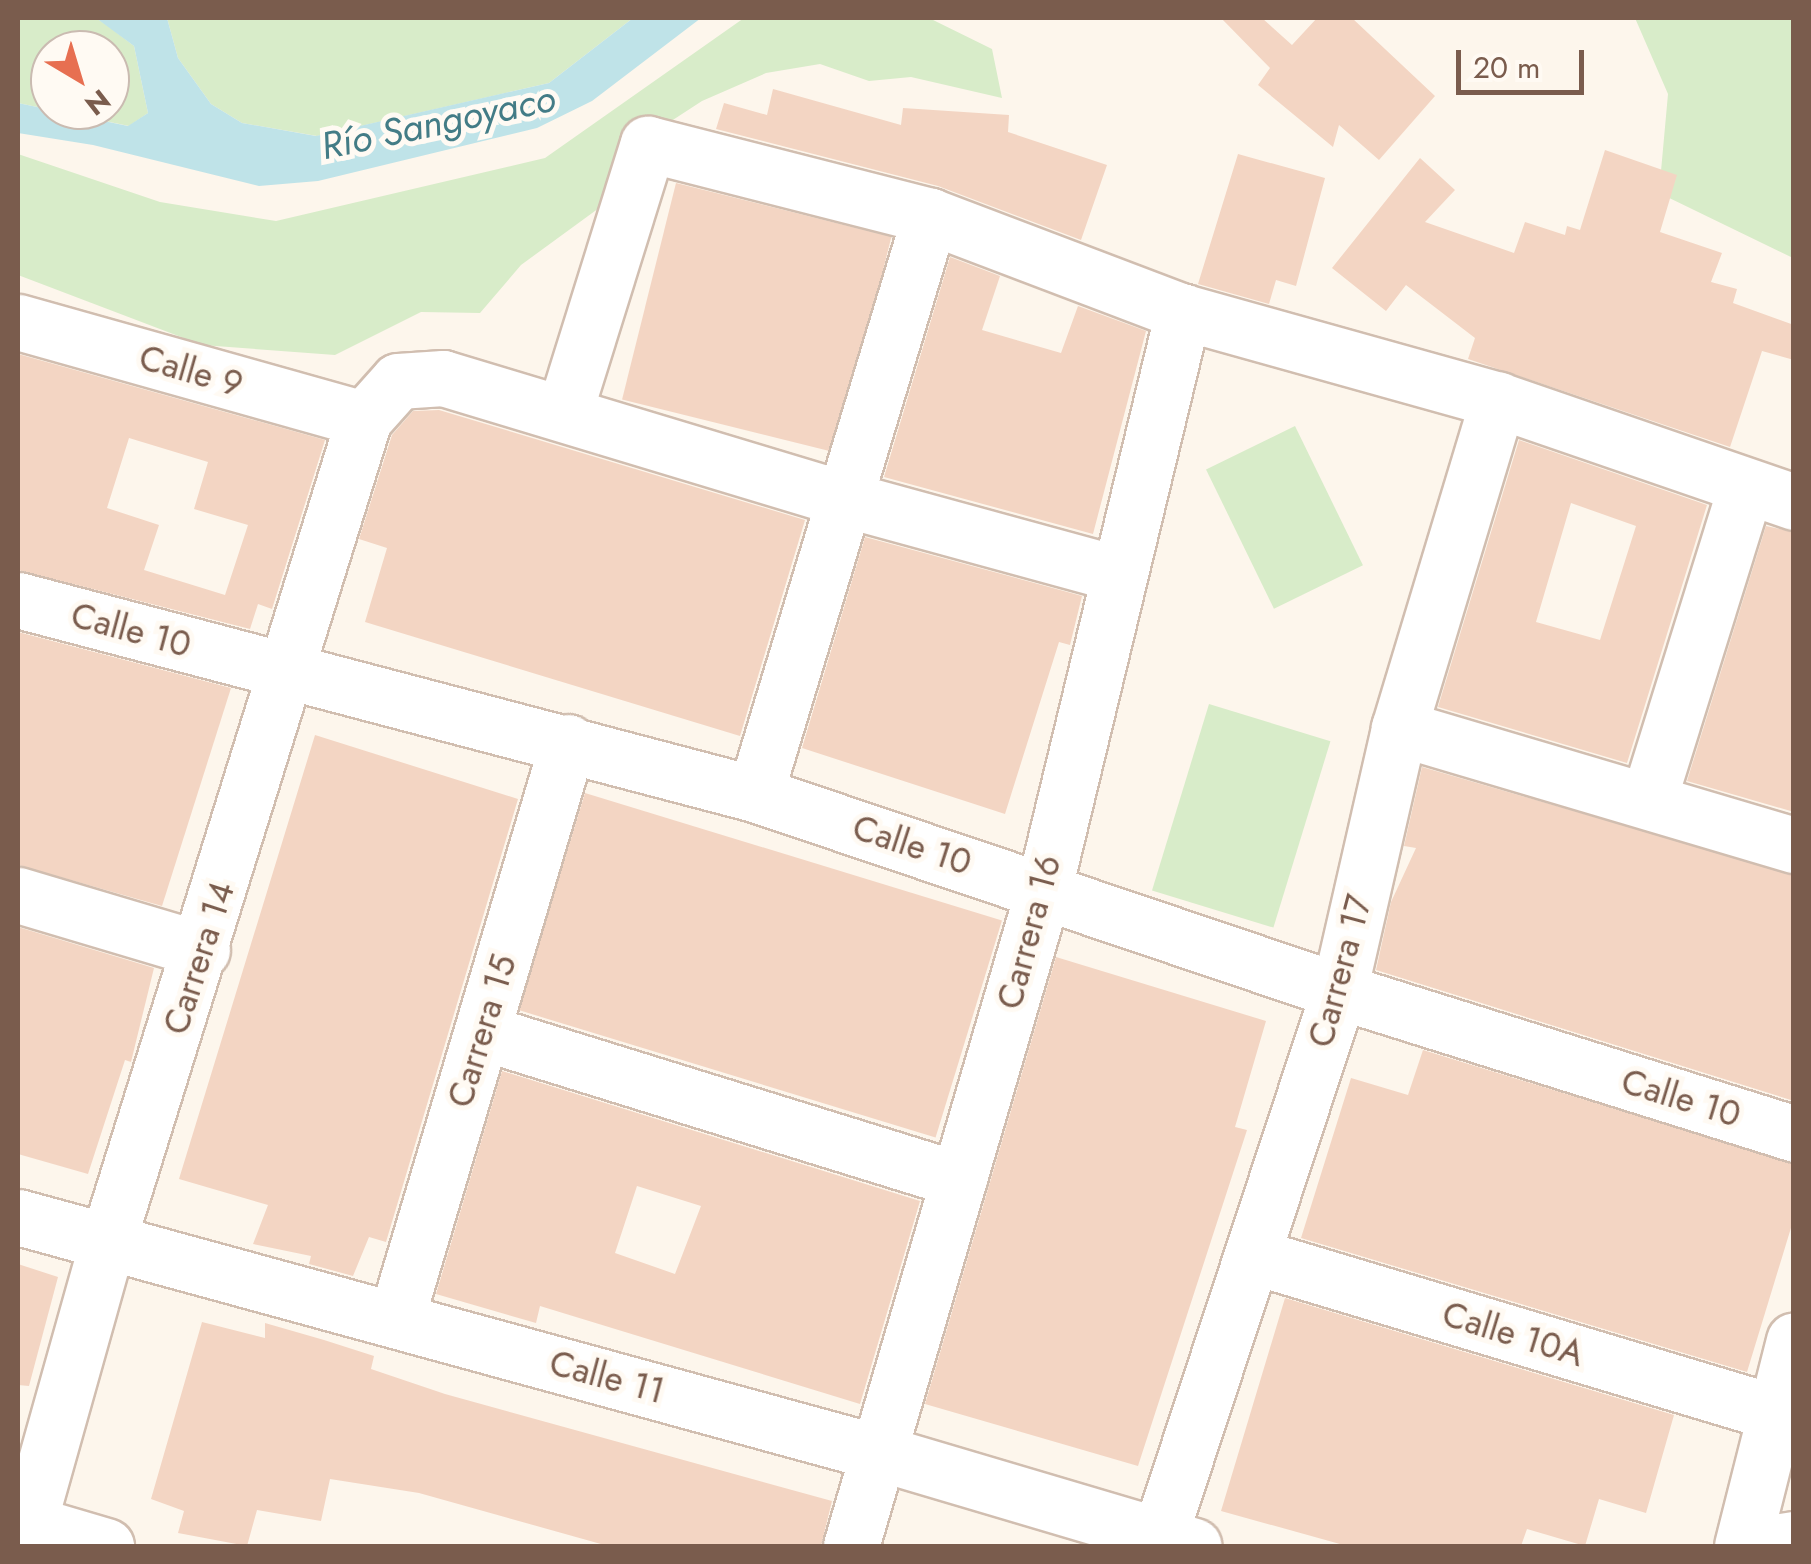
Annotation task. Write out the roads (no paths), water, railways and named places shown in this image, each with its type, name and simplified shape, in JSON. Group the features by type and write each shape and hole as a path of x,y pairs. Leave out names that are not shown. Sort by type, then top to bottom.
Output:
{"street":[{"path":"564,413 648,144 930,216 1183,312 1498,400 1769,495 1648,801"},
{"path":"754,794 930,216"},
{"name":"Carrera 16","path":"850,1546 1044,888 1116,573 1183,312"},
{"name":"Calle 9","path":"18,322 381,400 443,378 841,498 1116,573"},
{"name":"Carrera 14","path":"23,1529 107,1243 288,671 381,400"},
{"name":"Carrera 17","path":"1176,1540 1253,1256 1339,991 1399,728 1498,400"},
{"name":"Calle 10","path":"18,600 754,794 1044,888 1339,991 1794,1134"},
{"path":"1399,728 1794,845"},
{"name":"Carrera 15","path":"396,1319 568,742"},
{"path":"18,895 202,950"},
{"path":"482,1032 958,1180"},
{"name":"Calle 11","path":"18,1216 880,1452 1176,1540"},
{"name":"Calle 10A","path":"1253,1256 1772,1412"},
{"path":"1742,1546 1772,1412 1794,1340"},
{"path":"23,1529 106,1546"},
{"path":"1750,1546 1794,1539"}],"water":[{"name":"Río Sangoyaco","path":"96,18 167,18 178,58 211,104 242,123 316,136 549,83 633,18 701,18 592,101 537,128 318,181 259,186 93,145 18,133 18,103 30,106 30,130 130,130 130,125 148,113 130,30 112,30"}]}
